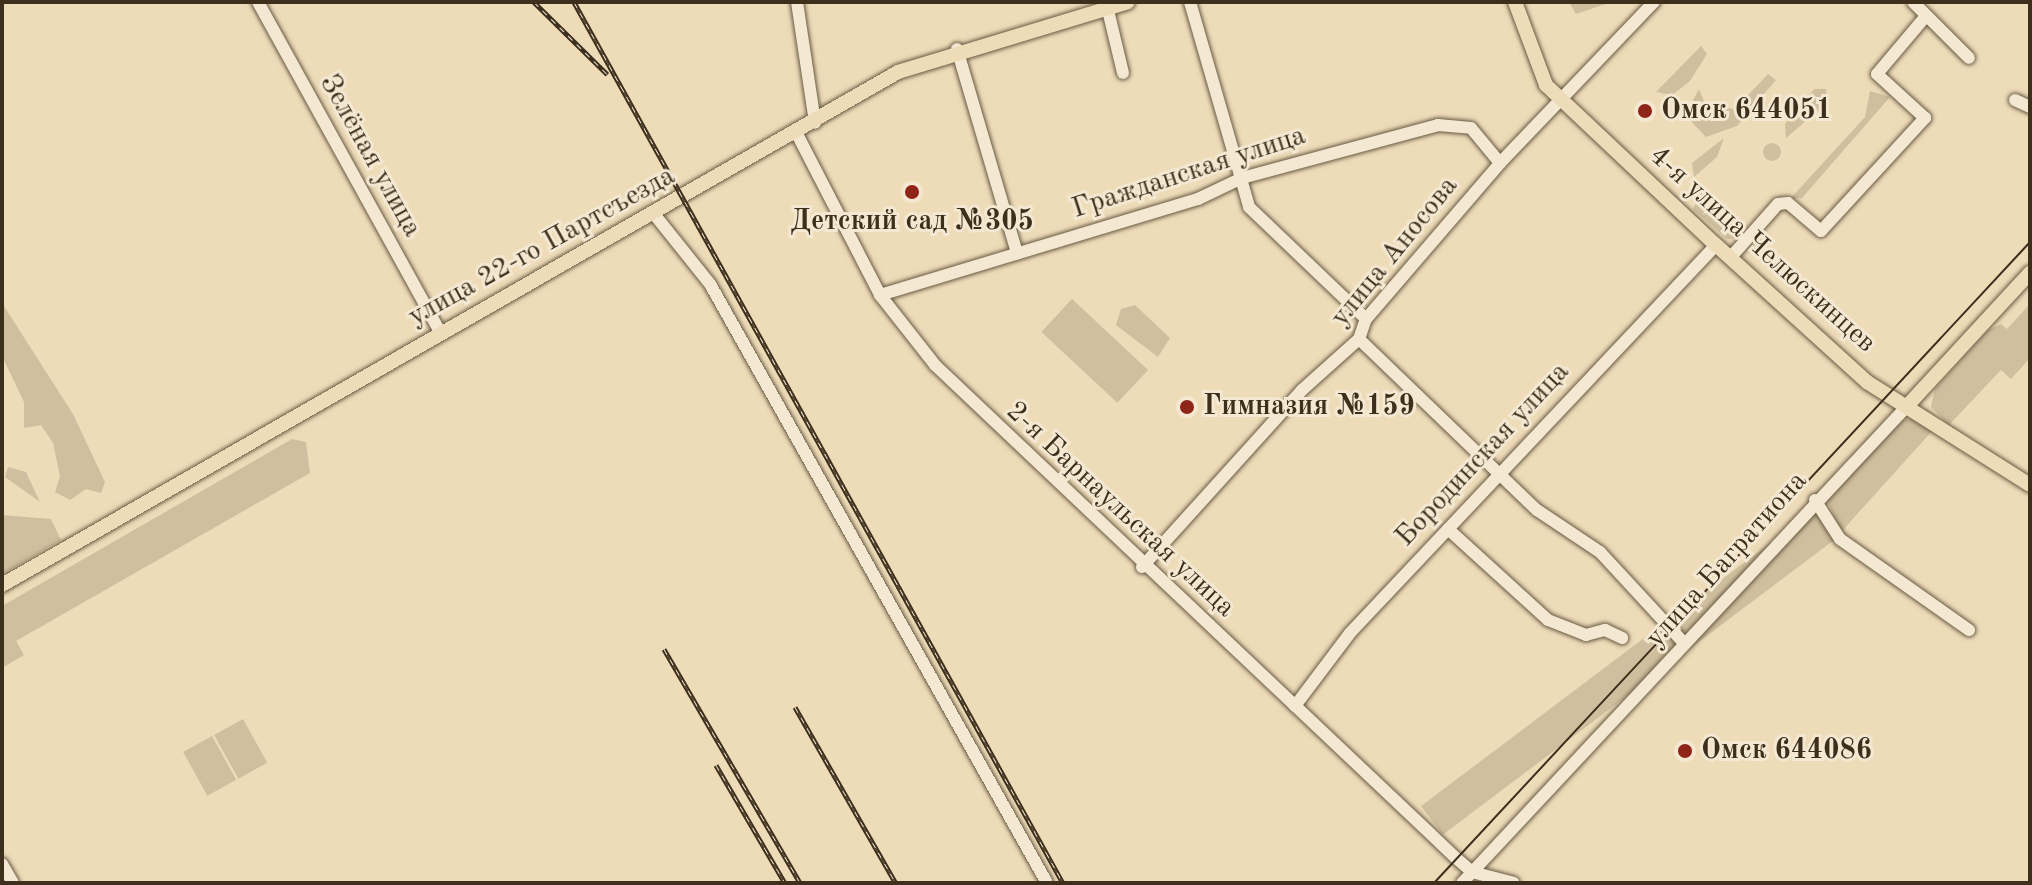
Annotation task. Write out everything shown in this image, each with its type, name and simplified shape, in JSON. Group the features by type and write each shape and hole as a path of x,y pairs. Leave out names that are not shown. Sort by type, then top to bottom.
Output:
{"main road":[{"name":"улица 22-го Партсъезда","path":"2,585 797,134 898,72 957,49 1106,5 1128,2"},
{"name":"4-я улица Челюскинцев","path":"1515,2 1537,71 1562,101 1867,382 1908,405 2030,485"},
{"name":"улица Багратиона","path":"1908,405 2030,273"}],"street":[{"name":"Зелёная улица","path":"258,2 441,334"},
{"path":"797,2 815,123"},
{"path":"1190,2 1249,207 1366,319"},
{"name":"улица Аносова","path":"1142,567 1302,390 1359,339 1366,319 1500,163 1654,2"},
{"path":"1913,2 1969,58"},
{"path":"1106,5 1123,73"},
{"path":"1730,258 1778,204 1788,203 1821,231 1925,118 1877,74 1926,16"},
{"path":"957,49 1017,253"},
{"path":"2015,100 2030,107"},
{"name":"Гражданская улица","path":"880,295 1198,199 1242,178 1438,125 1471,128 1500,163"},
{"name":"2-я Барнаульская улица","path":"797,134 880,295 935,365 1142,567 1472,872"},
{"path":"654,214 710,284 1047,883"},
{"name":"Бородинская улица","path":"1295,706 1350,633 1716,245"},
{"path":"1359,339 1500,474 1600,552 1685,644"},
{"name":"улица Багратиона","path":"1462,883 1815,500 1908,405"},
{"path":"1815,500 1840,539 1969,630"},
{"path":"1448,529 1548,620 1586,635 1605,630 1622,638"},
{"path":"2,864 13,883"},
{"path":"1472,872 1514,883"}],"shaded area":[{"path":"1569,2 1612,2 1576,14"},
{"path":"1701,46 1707,54 1690,81 1672,95 1656,92"},
{"path":"1768,74 1776,80 1737,126 1706,137 1685,115 1699,89 1706,106 1735,109"},
{"path":"1814,89 1826,89 1827,103 1786,138 1785,124"},
{"path":"1870,91 1890,97 1802,198 1790,199 1865,117"},
{"path":"1724,138 1717,157 1694,177 1692,163"},
{"path":"1772,143 1781,152 1772,161 1763,152"},
{"path":"1702,191 1740,225 1741,239 1727,239 1693,209"},
{"path":"1072,299 1148,370 1117,403 1041,332"},
{"path":"2,303 73,414 105,482 101,493 86,489 70,500 55,492 60,476 53,443 41,425 24,428 24,402 2,356"},
{"path":"2030,304 2030,358 2011,379 2001,370 1949,425 1931,407 1935,389 1988,330 2001,324 2007,329"},
{"path":"1135,305 1170,338 1158,357 1116,325 1121,309"},
{"path":"1914,419 1934,429 1841,532 1826,497 1902,420"},
{"path":"292,439 306,442 310,473 16,641 24,655 2,668 2,606"},
{"path":"8,467 26,472 40,502 5,477"},
{"path":"1814,510 1836,539 1443,835 1421,806"},
{"path":"2,515 51,519 61,540 2,574"},
{"path":"243,719 267,763 238,779 214,735"},
{"path":"212,736 236,780 207,796 183,752"}],"tram line":[{"path":"1434,883 2030,242"}],"railway":[{"path":"534,2 607,74"},
{"path":"574,2 1063,883"},
{"path":"664,649 800,883"},
{"path":"795,707 896,883"},
{"path":"716,765 785,883"}],"place":[{"name":"Омск 644051","path":"1645,111"},
{"name":"Детский сад №305","path":"912,192"},
{"name":"Гимназия №159","path":"1187,407"},
{"name":"Омск 644086","path":"1685,751"}]}
